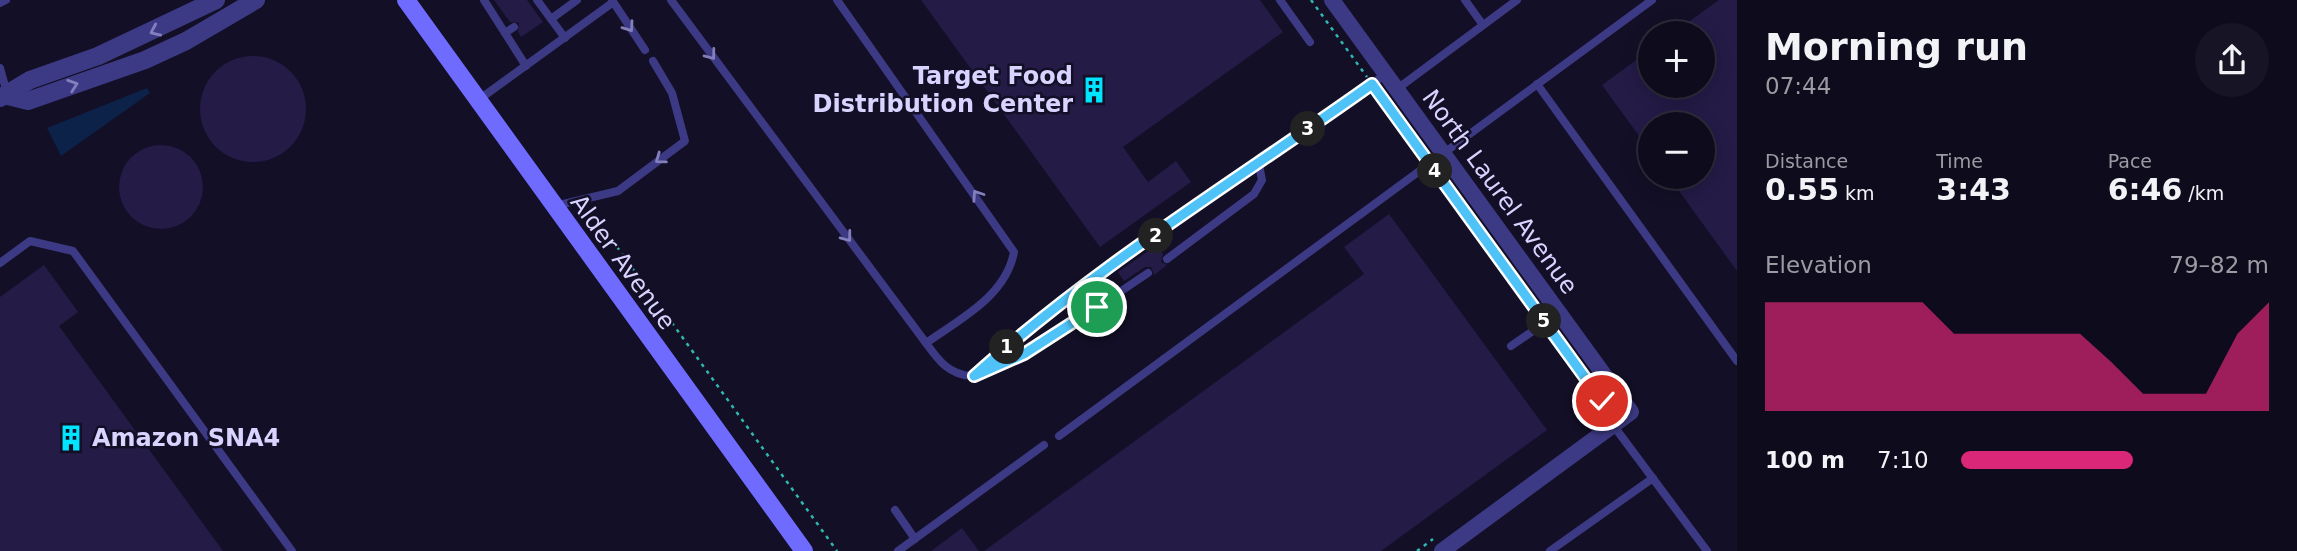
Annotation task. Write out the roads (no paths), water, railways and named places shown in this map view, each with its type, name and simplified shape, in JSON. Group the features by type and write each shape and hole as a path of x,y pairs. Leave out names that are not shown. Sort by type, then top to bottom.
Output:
{"main road":[{"name":"Alder Avenue","path":"406,0 477,102 804,551"}],"street":[{"path":"4,97 30,80 98,56 187,7 216,0"},
{"path":"4,97 28,101 145,60 186,41 256,0"},
{"name":"North Laurel Avenue","path":"1332,0 1379,79 1396,89 1437,160 1559,313 1631,412 1613,425"},
{"path":"1441,543 1613,425"}],"lane":[{"path":"0,3 6,0"},
{"path":"484,0 497,12 505,33 526,66"},
{"path":"551,19 577,0"},
{"path":"671,0 948,370 974,376 1024,354 1148,273"},
{"path":"836,0 1014,253 1011,271 987,299 926,343"},
{"path":"1280,0 1310,42"},
{"path":"1465,0 1483,25"},
{"path":"1396,89 1517,0"},
{"path":"1059,436 1652,0"},
{"path":"477,102 612,2 645,50"},
{"path":"538,6 565,38"},
{"path":"505,33 514,27"},
{"path":"553,207 618,191 685,141 672,93 653,61"},
{"path":"0,68 4,97"},
{"path":"974,376 1015,339 1148,241 1379,79"},
{"path":"1537,84 1737,361"},
{"path":"1167,259 1254,194 1262,180 1259,165"},
{"path":"0,263 30,241 73,251 292,551"},
{"path":"1511,346 1559,313"},
{"path":"1613,425 1707,551"},
{"path":"898,551 1044,445"},
{"path":"1550,551 1653,478"},
{"path":"895,510 915,539"}],"water":[{"path":"147,88 150,93 61,156 47,128"}],"place":[{"name":"Target Food Distribution Center","path":"1094,90"},
{"name":"Amazon SNA4","path":"71,438"}]}
